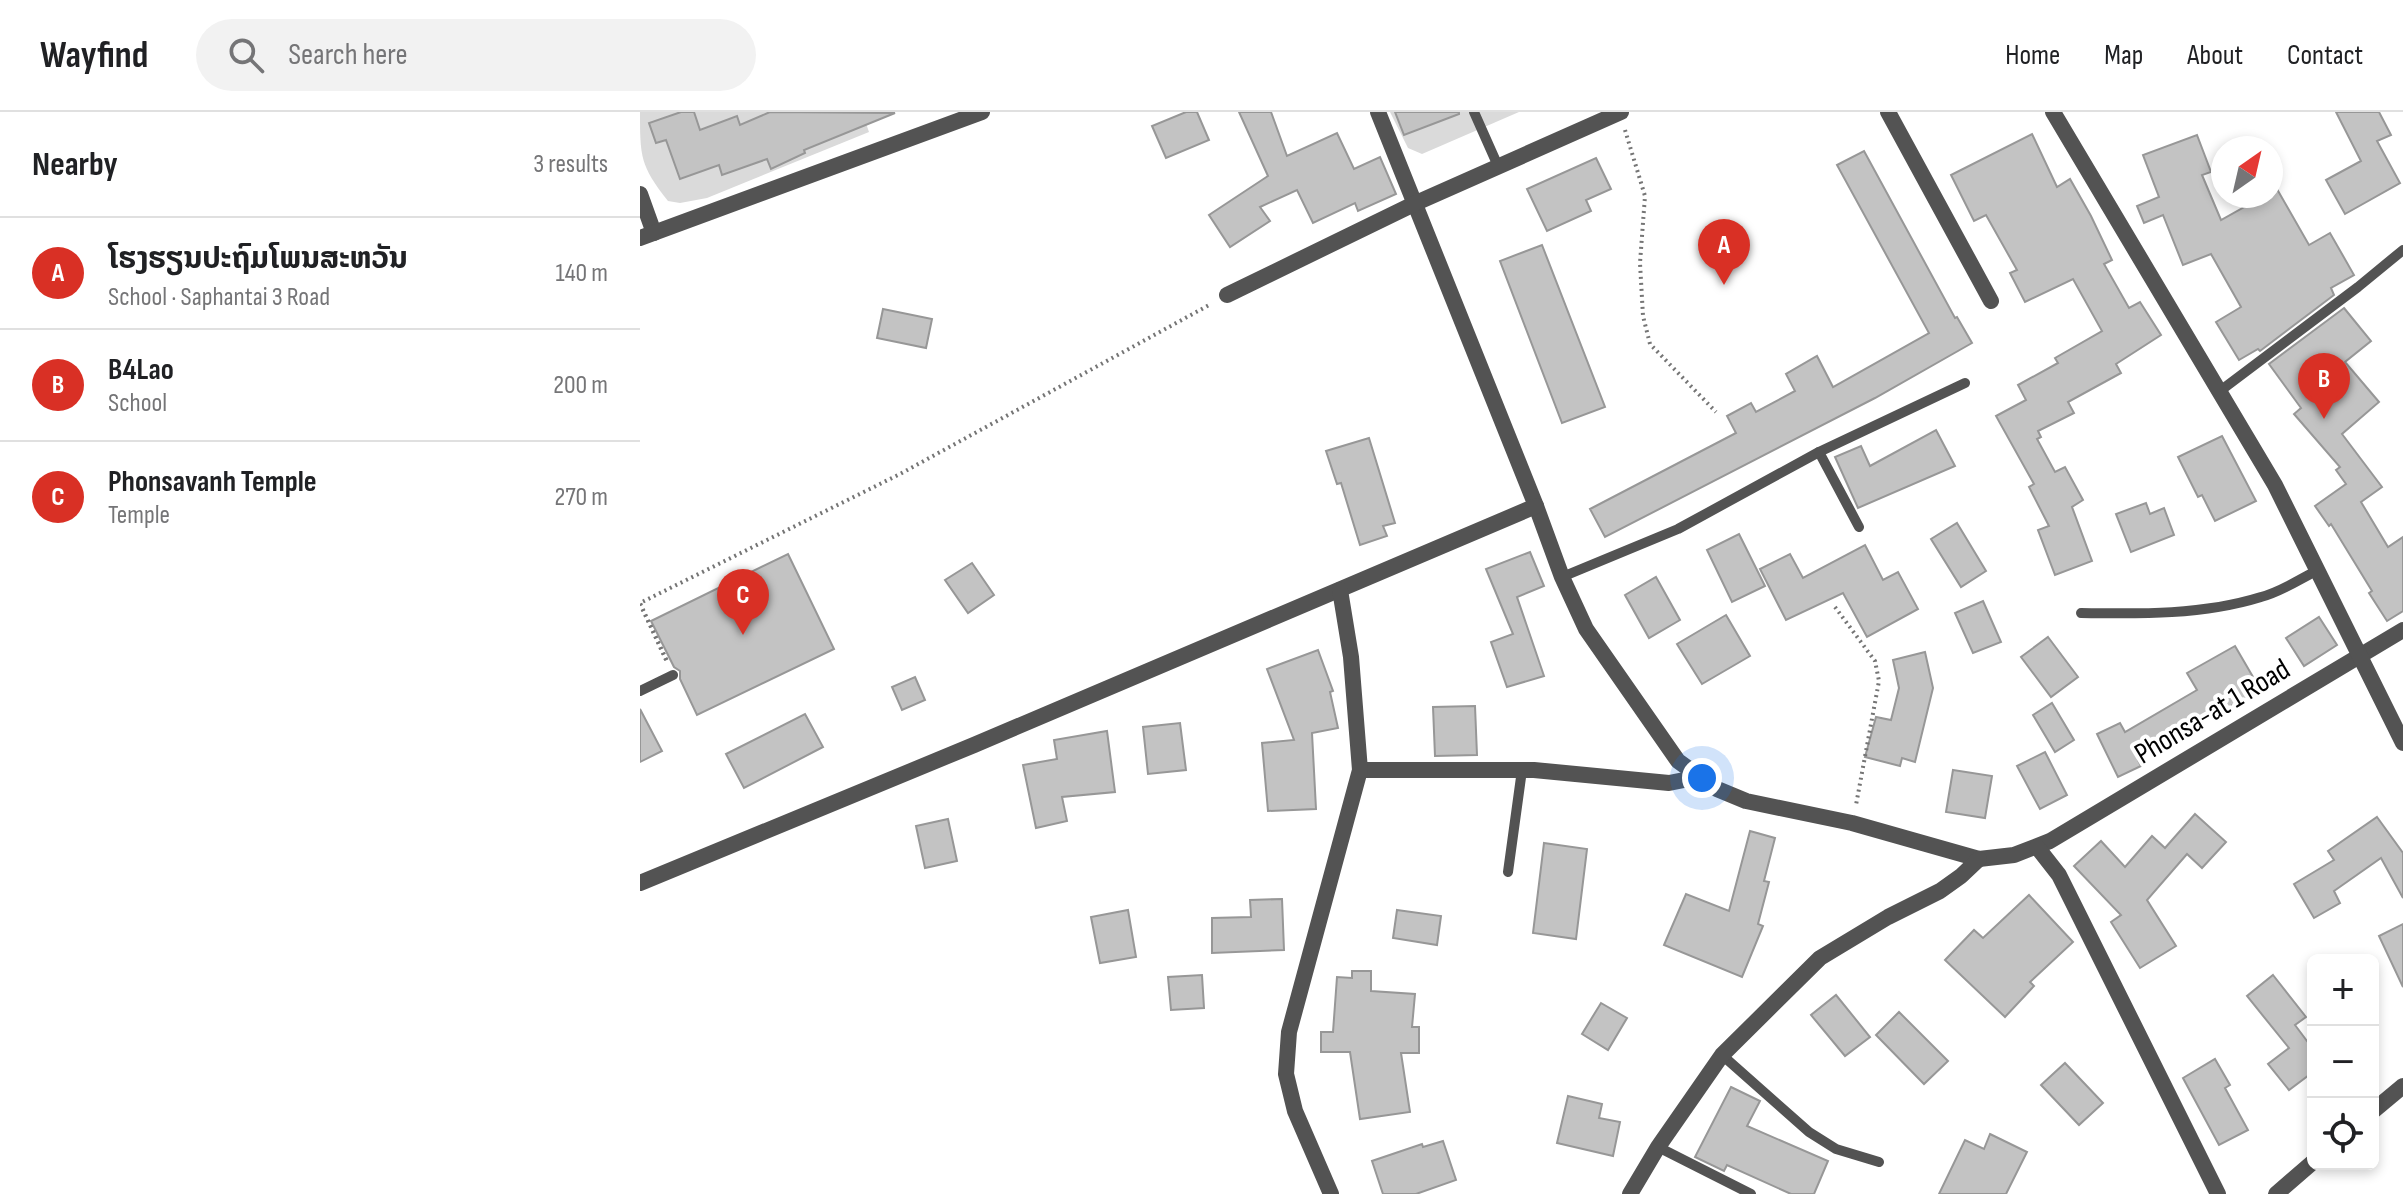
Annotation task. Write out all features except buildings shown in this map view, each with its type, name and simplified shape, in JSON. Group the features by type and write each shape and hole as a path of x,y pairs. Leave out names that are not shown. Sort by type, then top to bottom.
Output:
{"street":[{"path":"640,194 647,236 982,112"},
{"path":"1378,112 1562,577 1586,629 1678,761 1717,789 1746,801 1852,823 1979,859"},
{"path":"1227,295 1416,203 1620,112"},
{"path":"1888,112 1991,301"},
{"path":"2058,113 2275,485 2403,743"},
{"path":"640,883 1536,506"},
{"path":"1331,1194 1295,1111 1286,1074 1289,1032 1360,770 1351,657 1340,590"},
{"name":"Phonsa-at 1 Road","path":"1979,859 2014,855 2044,844 2403,630"},
{"path":"1360,770 1522,770 1669,783 1699,777"},
{"path":"2044,844 2218,1194"},
{"path":"1630,1194 1658,1147 1722,1055 1820,958 1888,917 1940,891 1979,859"},
{"path":"2379,1101 2403,1086"},
{"path":"2276,1194 2307,1167"}],"lane":[{"path":"1474,112 1498,166"},
{"path":"2220,391 2403,250"},
{"path":"1562,577 1678,529 1819,452 1965,383"},
{"path":"1819,452 1859,527"},
{"path":"2081,613 2158,614 2217,606 2263,597 2318,570"},
{"path":"640,691 673,675"},
{"path":"1508,872 1522,770"},
{"path":"1722,1055 1809,1132 1836,1149 1879,1162"},
{"path":"1658,1147 1751,1194"}],"path":[{"path":"1620,112 1645,196 1640,263 1643,316 1650,344 1716,412"},
{"path":"673,675 640,603 900,474 1227,295"},
{"path":"640,604 673,675"},
{"path":"1835,607 1875,661 1879,681 1852,823"}],"shaded area":[{"path":"640,112 862,112 869,132 707,198 680,203 668,201 647,169 641,150"},
{"path":"1390,112 1519,112 1422,154 1408,148"}],"place":[{"name":"ໂຮງຮຽນປະຖົມໂພນສະຫວັນ","path":"1724,285"},
{"name":"B4Lao","path":"2324,419"},
{"name":"Phonsavanh Temple","path":"743,635"}]}
